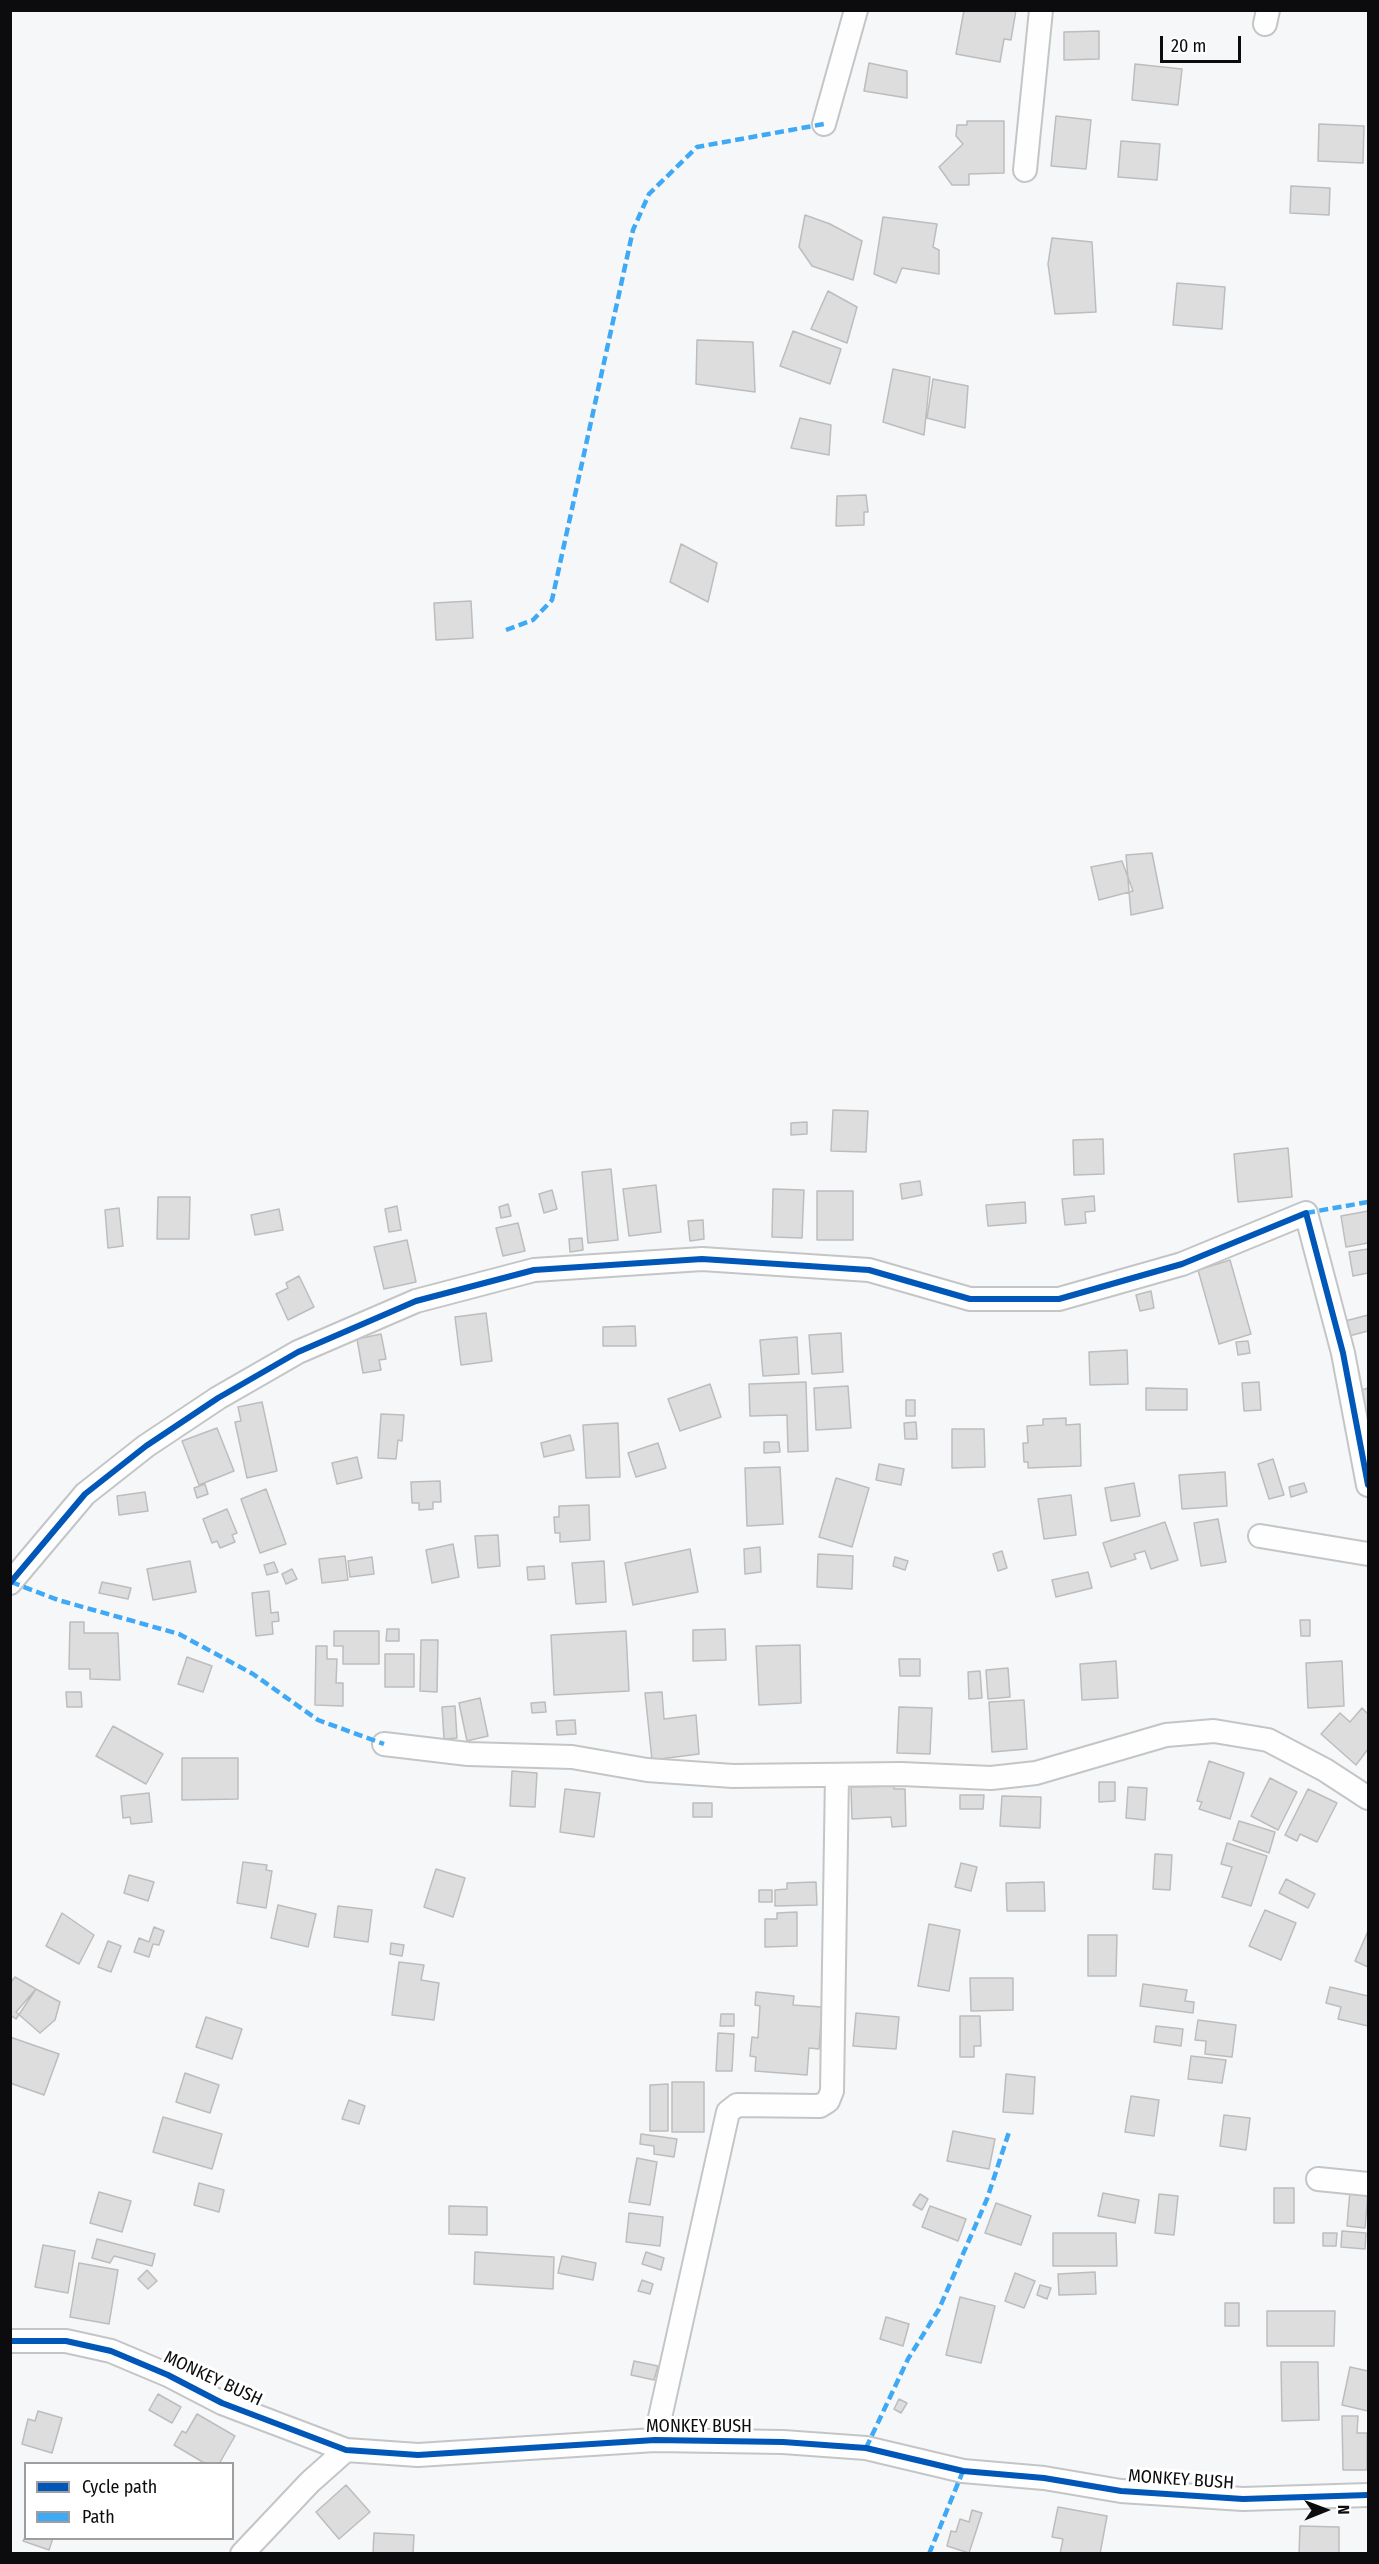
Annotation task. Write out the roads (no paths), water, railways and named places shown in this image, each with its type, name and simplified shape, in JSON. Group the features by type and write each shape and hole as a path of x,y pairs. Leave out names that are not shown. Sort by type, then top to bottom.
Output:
{"street":[{"path":"824,123 856,10"},
{"path":"1024,170 1041,10"},
{"path":"10,1582 86,1494 146,1446 218,1398 298,1352 416,1301 534,1270 702,1259 869,1270 970,1299 1059,1299 1182,1264 1306,1213 1343,1353 1368,1480"},
{"path":"1260,1536 1368,1554"},
{"path":"384,1744 468,1754 572,1757 647,1770 733,1776 837,1775 991,1778 1036,1773 1092,1759 1166,1735 1214,1731 1268,1740 1325,1770 1368,1798"},
{"path":"655,2440 728,2112 737,2105 820,2106 828,2101 832,2091 837,1775"},
{"path":"1318,2180 1368,2184"},
{"name":"MONKEY BUSH","path":"10,2341 66,2341 111,2351 168,2374 222,2403 346,2450 418,2455 655,2440 783,2442 866,2448 963,2471 1044,2478 1121,2492 1243,2499 1368,2495"},
{"path":"242,2553 310,2482 346,2450"}]}
